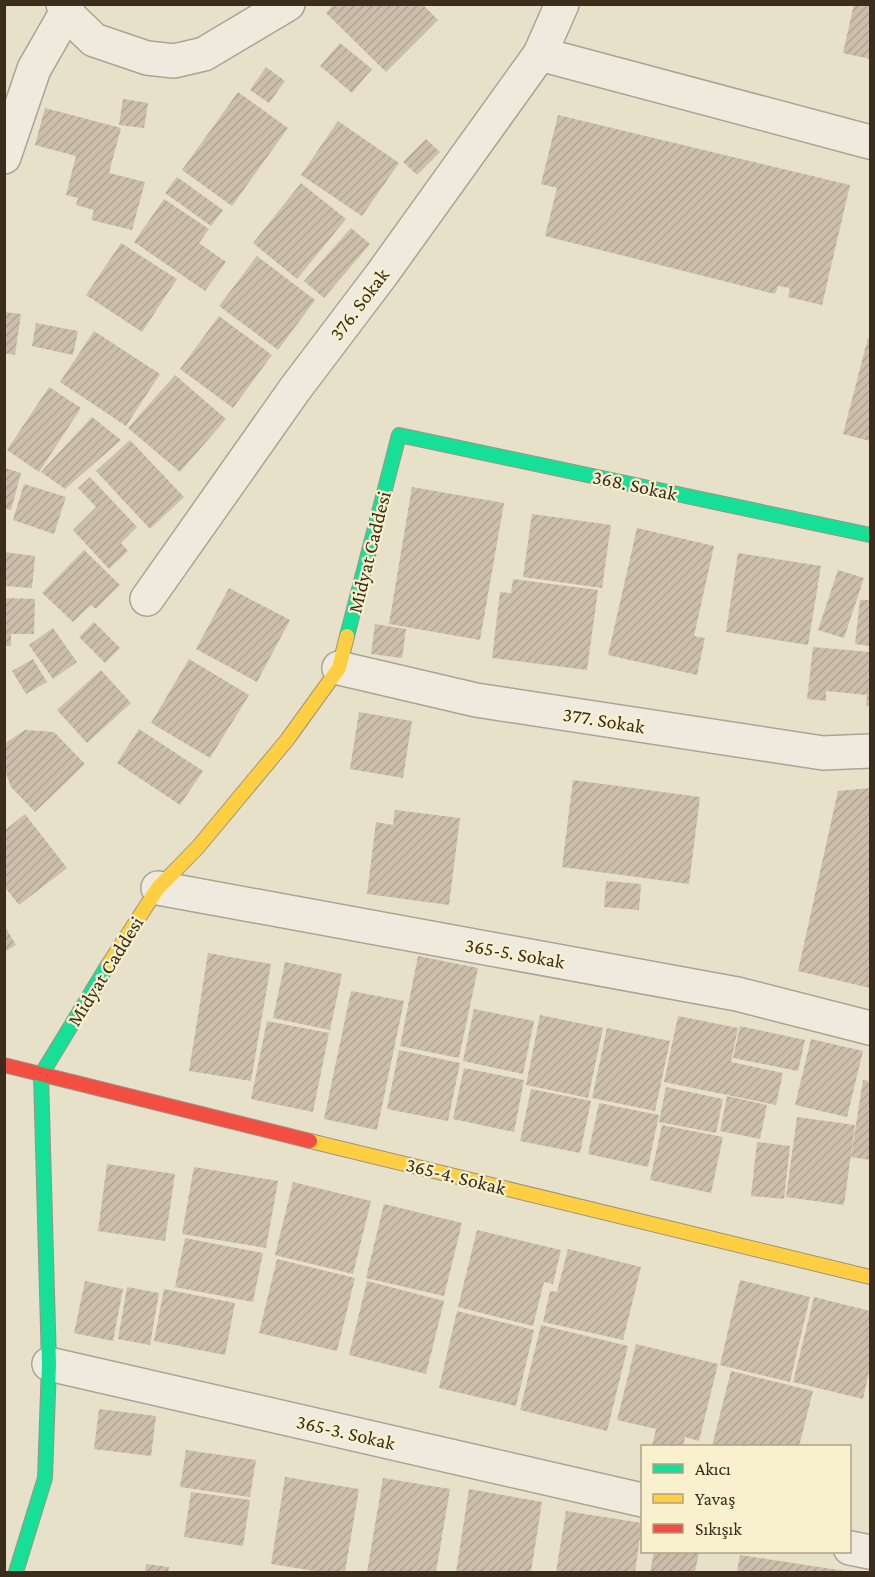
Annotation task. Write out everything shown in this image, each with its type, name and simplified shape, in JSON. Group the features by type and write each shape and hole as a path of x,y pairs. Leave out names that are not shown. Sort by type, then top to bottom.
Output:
{"street":[{"path":"4,157 34,69 66,7 94,40 147,58 174,61 204,54 288,4"},
{"name":"376. Sokak","path":"147,599 295,389 382,274 540,54 562,4"},
{"path":"540,54 870,142"},
{"name":"368. Sokak","path":"399,435 870,535"},
{"name":"Midyat Caddesi","path":"41,1075 158,888 198,847 287,740 339,668 399,435"},
{"name":"377. Sokak","path":"339,668 476,700 823,753 870,751"},
{"name":"365-5. Sokak","path":"158,888 737,994 870,1028"},
{"name":"365-4. Sokak","path":"4,1065 870,1277"},
{"path":"16,1572 45,1478 49,1364 41,1075"},
{"name":"365-3. Sokak","path":"49,1364 641,1500"},
{"path":"851,1548 870,1552"}],"building":[{"path":"334,4 422,4 438,20 386,72 326,13"},
{"path":"854,4 870,4 870,59 843,53"},
{"path":"340,43 372,69 352,93 320,66"},
{"path":"266,67 285,81 269,103 250,90"},
{"path":"238,92 288,128 232,206 182,170"},
{"path":"123,99 148,103 144,128 119,125"},
{"path":"45,108 121,128 109,173 145,182 132,230 91,220 94,210 76,205 78,198 66,195 76,156 35,145"},
{"path":"558,115 850,185 822,305 788,297 790,288 778,286 775,294 545,236 557,188 541,184"},
{"path":"338,121 399,163 362,216 301,175"},
{"path":"426,139 440,152 417,175 403,162"},
{"path":"177,177 223,210 211,226 165,193"},
{"path":"301,183 346,219 297,279 253,243"},
{"path":"164,199 209,229 199,243 226,262 205,291 134,242"},
{"path":"351,228 370,244 324,298 304,281"},
{"path":"121,243 177,279 142,332 86,295"},
{"path":"257,256 315,300 278,350 219,306"},
{"path":"4,312 21,314 15,355 4,353"},
{"path":"219,316 272,355 233,408 180,369"},
{"path":"36,323 78,331 73,355 32,346"},
{"path":"94,331 160,374 126,426 60,382"},
{"path":"868,338 870,339 870,441 843,434"},
{"path":"175,375 226,419 180,472 128,428"},
{"path":"49,387 81,408 39,472 7,450"},
{"path":"92,417 121,440 65,489 41,472"},
{"path":"130,440 184,497 150,529 96,471"},
{"path":"5,468 21,473 11,510 5,509"},
{"path":"90,477 137,527 121,543 128,551 109,569 73,530 96,507 78,488"},
{"path":"24,484 66,497 54,534 13,520"},
{"path":"412,487 504,503 480,640 389,624"},
{"path":"532,514 611,525 602,588 523,577"},
{"path":"637,528 714,546 694,636 705,638 697,675 608,655"},
{"path":"84,550 120,585 96,609 91,605 73,622 42,593"},
{"path":"4,552 35,556 32,588 4,586"},
{"path":"738,553 821,566 808,645 726,632"},
{"path":"838,570 864,578 844,638 818,630"},
{"path":"513,579 598,590 587,670 492,658 500,592 511,593"},
{"path":"229,588 290,620 257,682 196,649"},
{"path":"4,598 35,599 34,634 11,634 11,646 4,646"},
{"path":"860,600 870,600 870,646 855,644"},
{"path":"94,622 120,648 105,663 79,637"},
{"path":"375,624 406,629 402,658 371,654"},
{"path":"53,628 77,662 53,679 29,645"},
{"path":"813,647 870,652 870,706 866,706 867,695 826,691 826,701 807,699"},
{"path":"33,659 47,682 26,694 12,671"},
{"path":"189,659 249,695 210,758 151,723"},
{"path":"101,670 131,703 87,743 57,710"},
{"path":"359,712 412,721 403,778 350,769"},
{"path":"139,729 203,771 180,805 117,763"},
{"path":"25,730 54,732 85,764 35,812 11,787 4,768 4,744"},
{"path":"573,780 700,797 689,884 562,867"},
{"path":"870,788 870,988 798,971 838,791"},
{"path":"395,810 460,818 449,905 367,894 376,822 393,825"},
{"path":"25,814 67,868 19,905 4,886 4,831"},
{"path":"606,881 641,884 639,910 604,907"},
{"path":"4,925 16,945 4,952"},
{"path":"208,953 271,964 251,1081 189,1071"},
{"path":"418,956 478,968 459,1058 400,1046"},
{"path":"285,962 342,974 330,1030 273,1018"},
{"path":"351,991 404,1001 377,1130 324,1119"},
{"path":"474,1009 534,1021 523,1074 463,1061"},
{"path":"540,1015 603,1028 588,1098 526,1085"},
{"path":"678,1016 738,1028 731,1062 783,1073 776,1105 664,1082"},
{"path":"267,1021 329,1033 313,1112 251,1099"},
{"path":"740,1026 805,1040 798,1071 733,1058"},
{"path":"607,1028 670,1041 655,1111 592,1098"},
{"path":"811,1039 863,1051 847,1117 795,1105"},
{"path":"399,1050 460,1063 448,1121 387,1109"},
{"path":"464,1068 524,1080 514,1132 453,1119"},
{"path":"863,1080 870,1081 870,1160 851,1157"},
{"path":"666,1087 723,1099 716,1133 659,1122"},
{"path":"531,1089 591,1101 580,1153 520,1141"},
{"path":"727,1096 767,1105 760,1139 720,1131"},
{"path":"599,1103 659,1115 648,1167 588,1154"},
{"path":"797,1117 855,1125 844,1205 786,1197"},
{"path":"662,1125 723,1137 711,1193 650,1180"},
{"path":"757,1142 790,1146 784,1199 751,1196"},
{"path":"107,1164 175,1174 165,1241 98,1231"},
{"path":"194,1167 278,1181 266,1248 182,1234"},
{"path":"293,1182 371,1201 353,1274 275,1255"},
{"path":"384,1204 462,1223 444,1296 366,1278"},
{"path":"477,1230 561,1250 553,1284 544,1282 533,1326 458,1307"},
{"path":"185,1238 263,1253 253,1302 175,1287"},
{"path":"568,1249 641,1267 623,1340 543,1322 550,1291 557,1292"},
{"path":"277,1259 355,1278 337,1351 259,1333"},
{"path":"740,1280 810,1297 790,1382 720,1365"},
{"path":"85,1281 123,1289 113,1341 74,1333"},
{"path":"367,1281 444,1301 426,1374 349,1355"},
{"path":"127,1287 159,1293 150,1345 118,1339"},
{"path":"164,1289 235,1303 225,1355 154,1341"},
{"path":"814,1297 870,1311 870,1367 863,1399 793,1382"},
{"path":"457,1311 534,1330 516,1406 439,1388"},
{"path":"541,1325 628,1346 607,1431 520,1410"},
{"path":"636,1344 718,1364 699,1441 685,1437 683,1445 652,1445 656,1429 617,1420"},
{"path":"731,1371 813,1391 799,1445 712,1445"},
{"path":"99,1409 156,1416 151,1456 94,1449"},
{"path":"186,1450 256,1460 250,1497 180,1487"},
{"path":"285,1477 359,1489 345,1572 321,1572 271,1564"},
{"path":"383,1478 450,1489 436,1572 367,1572"},
{"path":"469,1489 542,1502 531,1572 456,1572"},
{"path":"191,1492 250,1500 243,1546 184,1537"},
{"path":"566,1511 641,1523 635,1572 556,1572"},
{"path":"654,1553 699,1553 695,1572 650,1572"},
{"path":"740,1555 845,1571 737,1572"},
{"path":"146,1564 169,1567 168,1572 145,1572"}],"traffic: fast":[{"path":"347,636 399,435 870,535"},
{"path":"16,1572 45,1478 49,1364 41,1075 108,965"}],"traffic: slow":[{"path":"108,965 158,888 198,847 287,740 339,668 347,636"},
{"path":"310,1141 870,1277"}],"traffic: jam":[{"path":"4,1065 310,1141"}]}
